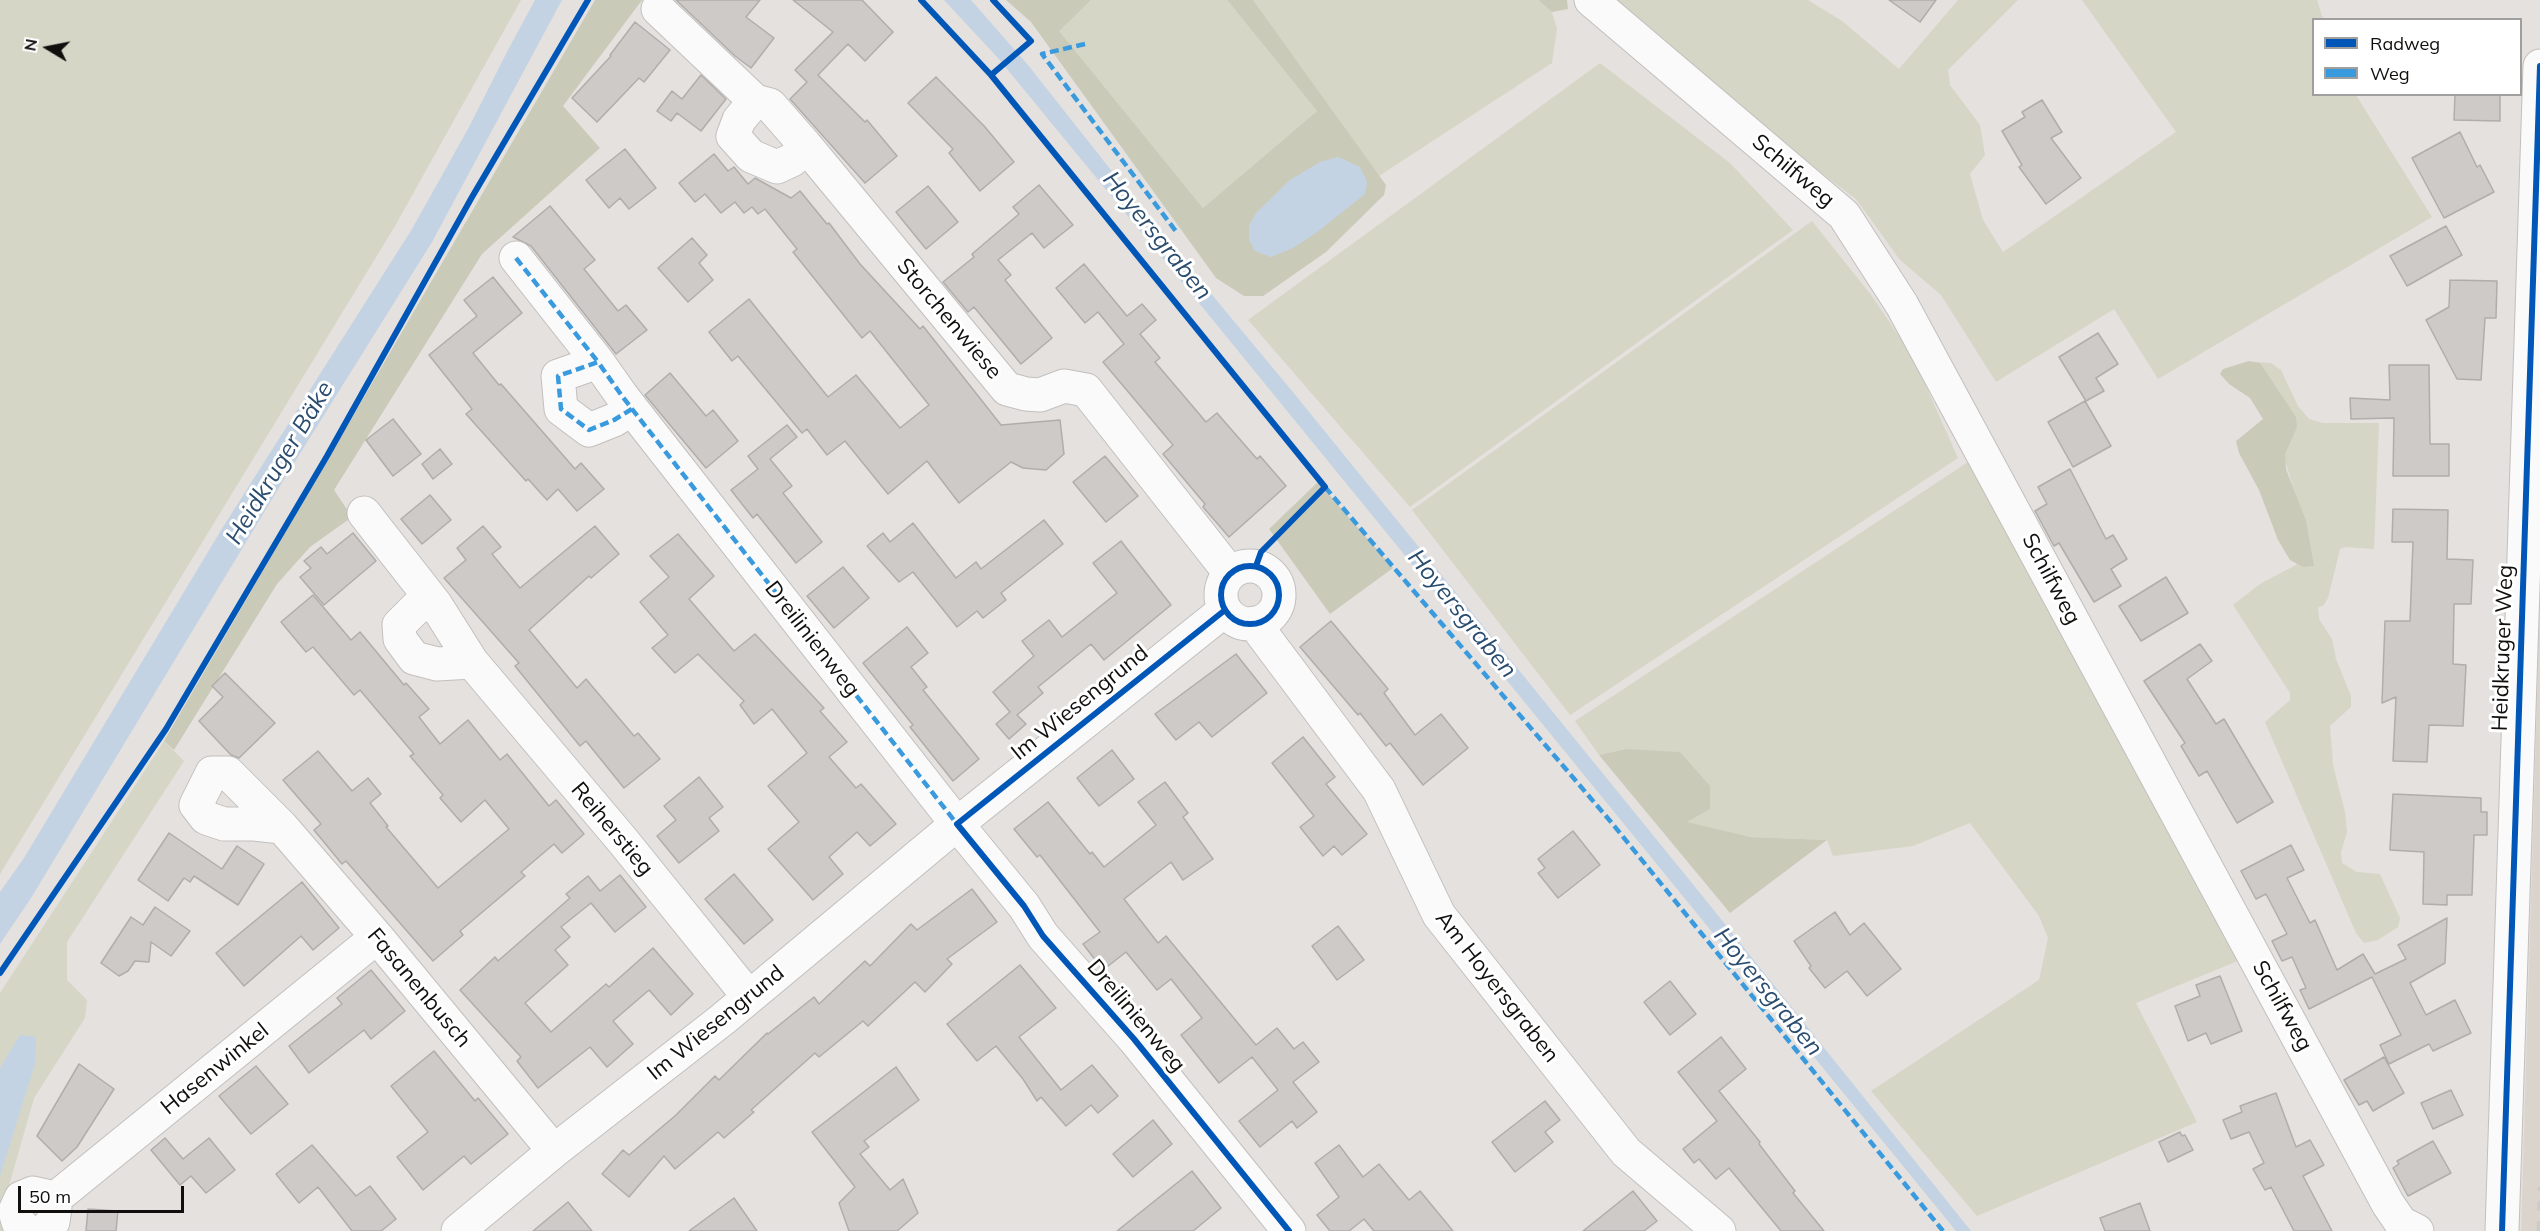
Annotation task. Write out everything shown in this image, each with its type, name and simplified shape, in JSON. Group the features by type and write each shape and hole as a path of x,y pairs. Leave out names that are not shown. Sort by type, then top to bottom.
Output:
{"street":[{"name":"Schilfweg","path":"1591,0 1844,215 1902,305 2388,1204 2401,1223 2417,1231"},
{"name":"Storchenwiese","path":"658,9 755,101 770,105 1007,389 1026,394 1040,394 1064,386 1086,390 1230,573"},
{"name":"Heidkruger Weg","path":"2502,1231 2505,1063 2521,670 2540,66"},
{"path":"755,101 739,120 733,136 751,156 777,167 792,160 806,146"},
{"name":"Dreilinienweg","path":"516,258 957,824 1024,906 1043,936 1114,1015 1289,1231"},
{"path":"598,362 558,376 561,409 589,430 614,420 632,409"},
{"name":"Reiherstieg","path":"364,513 436,605 472,662 749,997"},
{"name":"Im Wiesengrund","path":"458,1231 554,1151 749,997 957,824 1239,616 1263,620 1274,610 1279,596 1276,583 1266,571 1256,566 1242,567 1230,573"},
{"path":"1230,573 1223,584 1221,594 1239,616"},
{"path":"436,605 419,605 399,625 400,639 414,658 436,664 472,662"},
{"name":"Am Hoyersgraben","path":"1239,616 1379,790 1439,915 1626,1152 1719,1231"},
{"name":"Fasanenbusch","path":"282,827 378,937 554,1151"},
{"name":"Hasenwinkel","path":"27,1231 15,1216 17,1204 21,1198 40,1193 48,1216 378,937"}],"shaded area":[{"path":"2540,602 2540,1231 2521,1231"}],"green space":[{"path":"0,0 521,0 395,226 0,874"},
{"path":"595,0 642,0 563,106 600,148 482,254 334,490 352,517 310,547 277,584 174,750 164,741"},
{"path":"1006,0 1091,0 1059,31 1203,208 1317,111 1227,0 1253,0 1386,185 1384,195 1326,252 1263,296 1244,296 1216,278 1031,22"},
{"path":"1091,0 1227,0 1317,111 1203,208 1058,30"},
{"path":"1253,0 1538,0 1552,12 1557,29 1552,63 1379,176"},
{"path":"1538,0 1567,0 1568,9 1552,12"},
{"path":"1601,0 1808,0 1842,21 1899,69 1958,0 2018,0 1948,70 1950,85 1980,125 1985,155 1970,174 1983,220 2003,252 2176,132 2082,0 2317,0 2323,18 2312,18 2312,96 2357,96 2432,217 2158,379 2114,309 1996,382 1941,295 1900,260 1856,199 1706,87"},
{"path":"1600,63 1730,163 1793,230 1410,507 1248,320"},
{"path":"1812,221 1871,295 1912,355 1958,458 1570,715 1412,510"},
{"path":"2249,361 2260,363 2296,417 2297,427 2285,454 2286,469 2306,521 2314,566 2303,567 2290,560 2278,540 2259,490 2239,453 2236,441 2263,419 2250,398 2229,384 2220,374 2223,369"},
{"path":"2255,362 2271,363 2281,370 2298,406 2309,419 2323,423 2379,423 2374,549 2345,547 2340,549 2328,598 2323,606 2318,607 2319,619 2332,639 2336,659 2351,696 2351,707 2330,726 2333,765 2345,812 2347,832 2341,852 2342,863 2357,872 2380,874 2400,918 2398,927 2378,940 2364,943 2356,933 2265,722 2290,700 2290,693 2233,605 2260,584 2309,558 2302,515 2283,454 2296,420"},
{"path":"1968,462 2240,960 2136,1003 2197,1122 1977,1216 1871,1091 2039,980 2048,938 2039,916 1970,823 1913,846 1833,856 1827,840 1751,837 1686,822 1710,809 1626,749 1599,755 1575,721"},
{"path":"1318,482 1393,568 1330,614 1269,529"},
{"path":"164,741 184,761 67,942 67,980 87,1000 85,1018 34,1098 2,1210 6,1231 0,1231 0,993"},
{"path":"1626,749 1680,752 1710,786 1710,809 1687,822 1751,837 1827,840 1730,913 1599,755"}],"water":[{"name":"Heidkruger Bäke","path":"535,0 562,0 432,242 286,476 31,898 0,944 0,892 24,858 223,527 412,229 469,127"},
{"name":"Hoyersgraben","path":"944,0 971,0 1028,65 1159,231 1700,893 1971,1231 1956,1231 998,58"},
{"path":"1338,157 1360,167 1367,182 1365,194 1316,233 1293,248 1271,257 1255,251 1249,240 1249,226 1256,213 1290,180 1320,162"},
{"path":"20,1035 36,1037 35,1064 0,1176 0,1068"}],"building":[{"path":"676,0 760,0 746,17 774,38 751,68 735,56"},
{"path":"793,0 862,0 893,32 865,61 848,44 818,75 865,122 867,120 897,156 865,183 790,99 807,82 795,70 833,32"},
{"path":"1889,0 1936,0 1920,22"},
{"path":"635,22 670,50 644,82 639,78 597,122 572,98 611,56"},
{"path":"701,75 726,99 701,131 677,113 671,121 657,111 672,91 682,99"},
{"path":"936,77 985,127 1014,162 980,191 949,153 953,149 908,103"},
{"path":"2455,96 2500,96 2500,121 2454,120"},
{"path":"2042,100 2062,132 2051,138 2081,178 2046,204 2019,167 2022,165 2002,131 2025,117 2022,112"},
{"path":"2460,132 2477,167 2480,165 2494,192 2444,218 2412,158"},
{"path":"625,149 656,188 629,209 620,198 609,208 586,180"},
{"path":"714,154 728,171 734,167 748,184 755,178 791,198 800,191 827,224 829,223 860,264 920,329 923,326 1001,425 1060,420 1064,454 1046,470 1023,468 1011,462 959,503 927,461 888,494 845,441 827,455 807,429 802,433 738,356 732,361 709,332 749,299 828,397 856,375 900,428 929,405 870,331 862,338 793,252 797,249 765,209 758,214 752,207 744,213 735,202 721,213 705,194 695,202 679,183"},
{"path":"1039,185 1073,225 1044,248 1032,233 998,260 1011,275 1005,280 1052,338 1021,364 974,307 968,312 943,282 974,257 972,254 1019,214 1013,207"},
{"path":"928,186 958,222 926,249 896,212"},
{"path":"550,206 595,260 584,269 618,311 626,305 647,330 616,354 531,246 513,237"},
{"path":"2446,226 2462,255 2407,286 2390,256"},
{"path":"692,238 707,255 699,263 713,280 688,302 658,268"},
{"path":"1084,264 1127,316 1142,304 1156,320 1140,334 1160,358 1155,362 1206,422 1217,413 1257,459 1260,456 1286,486 1229,537 1163,454 1173,445 1103,362 1124,344 1098,312 1085,323 1056,288"},
{"path":"493,277 522,313 473,353 575,469 581,463 604,489 577,511 558,489 547,500 528,479 526,481 466,414 472,409 429,355 477,316 464,300"},
{"path":"2450,280 2497,281 2496,318 2485,318 2481,380 2457,379 2426,320 2449,307"},
{"path":"2098,333 2118,364 2096,378 2104,391 2086,401 2059,357"},
{"path":"2389,365 2429,365 2430,444 2449,444 2449,476 2393,476 2394,418 2351,419 2350,398 2390,400"},
{"path":"670,373 706,416 713,410 738,441 706,468 645,395"},
{"path":"2085,401 2111,446 2073,467 2048,422"},
{"path":"393,419 421,454 393,476 366,440"},
{"path":"787,425 797,437 770,459 792,486 783,493 822,542 796,563 757,514 753,518 731,490 758,469 748,456"},
{"path":"440,449 452,464 433,479 422,464"},
{"path":"1105,456 1138,496 1106,522 1073,482"},
{"path":"2070,469 2106,539 2113,535 2127,559 2111,569 2121,586 2094,602 2059,543 2054,546 2035,511 2047,504 2038,487"},
{"path":"430,495 451,520 422,544 401,519"},
{"path":"2393,509 2448,510 2447,559 2473,560 2471,604 2454,604 2453,664 2466,665 2463,726 2429,725 2427,762 2393,761 2396,697 2382,703 2385,621 2410,621 2413,542 2392,542"},
{"path":"1044,520 1063,544 1001,593 1006,600 983,618 977,611 957,627 913,572 899,582 867,546 883,533 890,542 913,523 956,578 976,562 981,569"},
{"path":"483,526 501,547 492,554 520,588 595,526 619,554 591,578 589,576 529,630 577,688 586,679 634,736 638,733 660,759 624,788 586,741 580,746 515,666 519,663 444,578 466,560 457,548"},
{"path":"353,533 376,561 324,605 300,577 311,568 304,561 321,547 327,554"},
{"path":"678,534 714,576 689,599 734,651 755,634 824,708 820,711 847,742 829,757 856,788 861,784 896,824 870,846 857,832 829,857 843,874 813,900 768,849 799,822 768,786 807,753 772,709 754,724 740,705 744,701 698,654 675,673 652,648 668,635 640,602 669,577 650,556"},
{"path":"1121,541 1171,605 1104,660 1091,644 1038,687 1043,693 1017,715 1026,724 1009,739 996,724 1010,712 993,692 1034,656 1022,641 1049,620 1062,637 1117,593 1093,563"},
{"path":"843,567 869,598 834,628 807,596"},
{"path":"2166,577 2188,613 2141,641 2119,606"},
{"path":"313,595 351,640 360,632 404,685 406,683 429,709 419,717 440,744 468,720 500,760 507,754 549,806 556,800 584,834 562,853 554,844 521,872 525,876 460,931 463,935 433,961 346,861 342,864 314,830 321,824 283,780 318,751 352,791 368,778 381,794 370,803 388,826 386,827 438,888 509,829 485,800 461,822 440,798 443,795 410,756 414,754 360,690 354,695 313,647 306,652 281,622"},
{"path":"1331,621 1388,689 1384,693 1415,735 1441,714 1468,748 1423,785 1390,743 1386,746 1360,713 1358,715 1300,647"},
{"path":"907,627 928,653 911,667 927,687 923,690 979,759 953,781 910,727 913,725 863,663"},
{"path":"2200,644 2212,661 2187,679 2216,724 2224,719 2273,802 2237,823 2207,771 2199,776 2181,746 2185,743 2144,681"},
{"path":"1236,654 1267,693 1212,737 1199,722 1176,740 1155,714"},
{"path":"225,673 275,723 239,758 231,755 199,721 223,697 212,686"},
{"path":"1303,737 1335,777 1326,784 1367,834 1342,855 1334,846 1323,856 1300,827 1314,816 1272,763"},
{"path":"1112,750 1134,779 1099,806 1077,778"},
{"path":"699,777 723,807 709,818 719,831 679,863 657,836 676,820 664,806"},
{"path":"1165,782 1188,813 1183,817 1213,859 1183,880 1171,862 1124,899 1158,943 1166,936 1256,1045 1277,1028 1294,1049 1303,1042 1319,1062 1293,1082 1317,1112 1297,1128 1292,1121 1260,1147 1239,1121 1278,1090 1252,1057 1219,1083 1181,1035 1202,1018 1171,979 1157,990 1126,952 1103,970 1083,944 1100,932 1040,855 1037,857 1014,829 1048,802 1090,854 1092,852 1104,867 1156,825 1138,802"},
{"path":"2393,794 2481,798 2481,812 2487,812 2487,835 2474,835 2472,895 2447,895 2447,905 2423,904 2424,852 2390,850"},
{"path":"1573,831 1600,865 1558,898 1538,873 1545,868 1538,859"},
{"path":"169,833 222,869 237,846 264,864 238,905 194,876 190,882 184,878 168,901 138,880"},
{"path":"2291,845 2304,870 2287,878 2310,923 2315,920 2337,970 2363,954 2375,974 2406,959 2398,945 2447,918 2445,963 2410,983 2426,1015 2455,1000 2471,1033 2433,1051 2429,1044 2389,1064 2380,1045 2401,1035 2372,977 2309,1009 2300,990 2306,988 2292,957 2282,961 2272,941 2287,934 2266,894 2256,899 2241,871"},
{"path":"734,874 773,920 744,944 705,899"},
{"path":"620,875 646,907 615,932 591,903 561,927 570,937 555,950 568,965 525,1003 551,1032 606,984 609,987 653,948 693,994 671,1015 649,990 613,1021 633,1044 607,1067 590,1047 538,1088 517,1061 521,1057 460,990 495,957 498,961 570,898 566,894 588,876 600,891"},
{"path":"302,882 339,928 313,950 301,936 244,986 216,953"},
{"path":"972,889 997,922 947,959 952,964 925,992 915,982 868,1026 863,1021 819,1057 815,1053 751,1110 754,1112 724,1138 718,1132 675,1169 664,1156 629,1197 602,1174 623,1150 629,1155 676,1115 715,1076 719,1080 767,1033 814,997 819,1004 865,961 870,966 911,924 917,930"},
{"path":"155,907 190,931 171,956 151,942 149,962 135,961 128,971 119,976 101,963 131,917 143,925"},
{"path":"1835,912 1850,935 1864,923 1901,969 1867,996 1847,971 1825,988 1809,968 1811,966 1794,941"},
{"path":"1338,926 1364,960 1337,980 1312,946"},
{"path":"1020,965 1056,1008 1019,1037 1061,1090 1092,1065 1118,1096 1098,1113 1091,1105 1066,1126 1041,1097 1037,1101 1023,1079 996,1046 977,1061 947,1024"},
{"path":"371,970 405,1011 371,1039 364,1030 309,1073 289,1046 342,1004 337,998"},
{"path":"2220,976 2242,1031 2211,1044 2206,1033 2188,1041 2175,1006 2200,996 2196,985"},
{"path":"1670,981 1696,1014 1670,1035 1644,1002"},
{"path":"1721,1037 1746,1069 1719,1091 1760,1142 1759,1144 1795,1191 1793,1193 1824,1231 1781,1231 1729,1168 1716,1179 1699,1159 1694,1163 1683,1149 1717,1121 1678,1072"},
{"path":"434,1051 475,1101 478,1098 508,1134 471,1164 464,1156 423,1190 397,1157 428,1132 391,1086"},
{"path":"2384,1057 2404,1093 2373,1111 2367,1101 2359,1105 2344,1080"},
{"path":"79,1064 114,1089 77,1147 62,1161 37,1136"},
{"path":"256,1066 288,1104 251,1134 219,1096"},
{"path":"896,1067 919,1100 864,1141 869,1147 860,1154 890,1190 903,1179 918,1213 897,1231 849,1231 839,1203 855,1187 812,1132"},
{"path":"2451,1090 2463,1115 2433,1129 2421,1103"},
{"path":"2276,1093 2296,1147 2310,1140 2324,1165 2303,1176 2332,1231 2294,1231 2271,1187 2265,1190 2253,1169 2264,1163 2249,1132 2231,1139 2223,1120 2242,1112 2240,1106"},
{"path":"1545,1101 1560,1120 1545,1132 1553,1142 1515,1172 1492,1142"},
{"path":"1153,1120 1172,1144 1133,1177 1113,1154"},
{"path":"2180,1132 2182,1136 2185,1135 2193,1150 2168,1162 2159,1142"},
{"path":"165,1138 183,1159 209,1138 235,1170 206,1193 191,1176 180,1185 151,1150"},
{"path":"2433,1141 2451,1173 2408,1196 2393,1168 2399,1164 2397,1161"},
{"path":"312,1145 356,1196 370,1186 396,1219 381,1231 352,1231 318,1187 299,1203 276,1174"},
{"path":"1339,1145 1363,1177 1379,1164 1409,1200 1420,1191 1453,1231 1374,1231 1364,1219 1349,1231 1330,1231 1317,1215 1339,1197 1315,1163"},
{"path":"1192,1171 1221,1208 1193,1231 1117,1231"},
{"path":"1633,1191 1657,1221 1644,1231 1583,1231"},
{"path":"734,1198 757,1231 689,1231"},
{"path":"568,1202 592,1231 533,1231"},
{"path":"2140,1203 2150,1231 2105,1231 2100,1218"},
{"path":"88,1209 118,1211 116,1231 86,1231"}],"railway":[{"path":"2539,1231 2540,1187"}],"marked path":[{"path":"1085,44 1042,54 1178,234"},
{"path":"516,258 598,362"},
{"path":"632,409 614,420 589,430 561,409 558,376 598,362 632,409 957,824"},
{"path":"1325,487 1611,822 1943,1231"}],"cycle path":[{"path":"0,973 166,729 327,456 472,197 588,0"},
{"path":"921,0 991,75 1325,487 1261,552 1256,566"},
{"path":"991,75 1031,41 993,0"},
{"path":"2502,1231 2540,66"},
{"path":"1250,566 1261,568 1274,579 1279,595 1277,606 1266,619 1250,624 1239,622 1226,611 1221,595 1223,584 1234,571 1250,566"},
{"path":"1225,610 957,824 1024,906 1043,936 1134,1039 1289,1231"}]}
